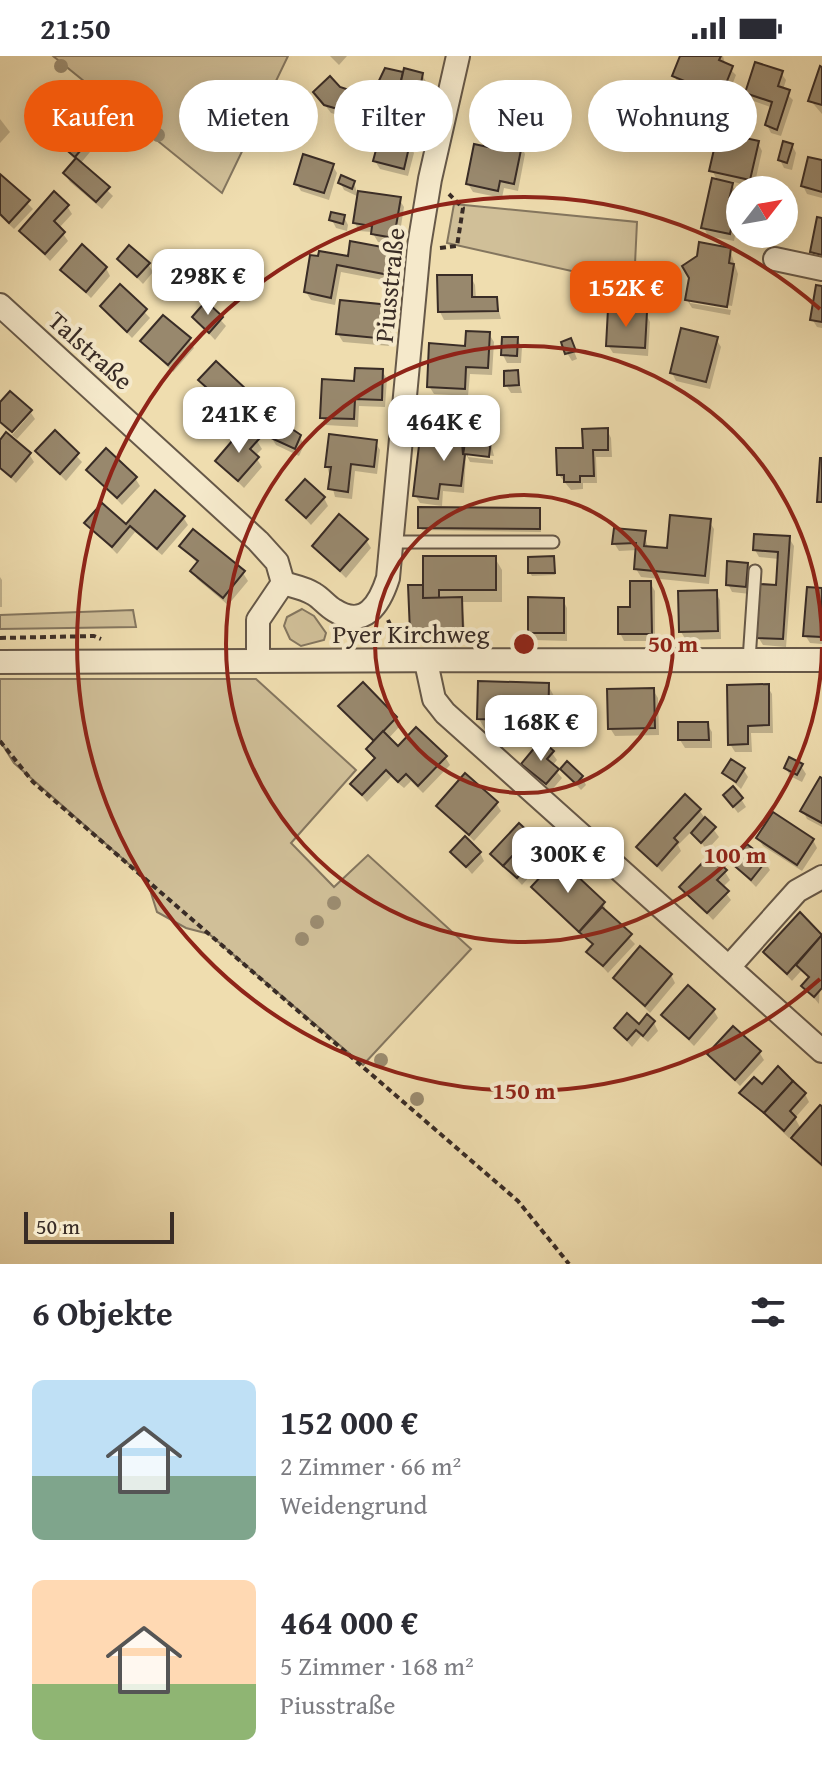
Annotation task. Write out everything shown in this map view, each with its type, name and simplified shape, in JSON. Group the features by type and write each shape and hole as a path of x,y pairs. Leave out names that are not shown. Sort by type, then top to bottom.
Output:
{"street":[{"name":"Piusstraße","path":"380,603 388,578 392,542 419,250 430,175 458,56"},
{"path":"775,259 822,269"},
{"name":"Talstraße","path":"0,305 258,541 277,562 283,583"},
{"path":"258,659 258,620 283,583 312,593 336,612 353,617 368,613 380,603"},
{"name":"Pyer Kirchweg","path":"0,662 822,660"},
{"path":"416,662 434,699 445,713 822,1051"},
{"path":"729,967 797,891 822,877"}],"lane":[{"path":"392,542 553,542"},
{"path":"749,660 755,571"}],"path":[{"path":"419,250 457,246 463,208 430,175"},
{"path":"380,603 416,662"},
{"path":"0,741 14,763 54,802 518,1201 569,1264"}],"shaded area":[{"path":"53,56 288,56 276,80 179,80 179,152 242,152 222,193 163,145 163,80 83,80"},
{"path":"454,204 637,222 634,285 447,243"},
{"path":"302,609 314,616 326,633 324,640 301,646 290,639 284,626 287,617"},
{"path":"133,610 136,627 0,629 0,615"},
{"path":"0,679 256,679 356,770 291,843 334,887 368,855 471,949 363,1065 209,934 186,928 157,912 147,880 14,763 0,741"}],"building":[{"path":"680,56 721,56 719,60 733,66 727,80 682,80 672,76"},
{"path":"755,62 783,71 778,86 790,90 777,130 765,125 772,102 757,97 757,80 749,80"},
{"path":"822,67 822,105 808,101"},
{"path":"385,68 403,72 401,80 379,80"},
{"path":"404,68 423,73 422,80 401,80"},
{"path":"330,76 334,80 334,108 324,105 318,98 318,87"},
{"path":"783,141 793,144 787,163 778,160"},
{"path":"69,152 79,152 75,157 110,187 96,202 63,173 76,158"},
{"path":"375,152 408,152 404,169 373,161"},
{"path":"472,152 521,152 514,184 500,181 498,191 466,184"},
{"path":"713,152 756,152 751,176 709,171"},
{"path":"303,154 334,164 324,193 294,184"},
{"path":"808,157 822,160 822,192 801,186"},
{"path":"0,174 30,200 9,223 0,214"},
{"path":"341,175 355,181 352,189 338,183"},
{"path":"712,178 726,181 726,233 701,228"},
{"path":"54,191 69,205 54,221 65,232 45,254 19,231"},
{"path":"358,191 401,197 394,238 371,234 372,226 353,223"},
{"path":"331,212 345,215 343,224 329,220"},
{"path":"817,217 822,218 822,255 810,252"},
{"path":"350,241 393,249 389,275 337,265 331,298 304,292 310,255 318,256 319,251 348,256"},
{"path":"699,242 731,248 729,263 734,264 727,307 685,300 689,278 682,266 697,256"},
{"path":"82,244 107,267 86,292 60,270"},
{"path":"129,245 150,263 137,277 117,259"},
{"path":"437,275 472,275 472,297 497,297 498,311 438,312"},
{"path":"120,284 147,309 127,332 100,306"},
{"path":"816,285 822,286 822,322 810,320"},
{"path":"340,300 390,305 387,339 336,334"},
{"path":"206,301 223,317 209,333 192,317"},
{"path":"608,309 647,312 645,348 606,346"},
{"path":"163,315 191,338 168,365 140,341"},
{"path":"681,328 718,337 706,382 670,373"},
{"path":"466,331 490,332 488,368 466,367 465,389 427,387 429,343 465,346"},
{"path":"502,337 518,337 517,356 501,355"},
{"path":"571,338 576,351 565,354 561,342"},
{"path":"216,361 247,390 222,417 199,395 207,388 198,380"},
{"path":"355,368 383,369 382,400 355,399 354,419 320,418 322,379 354,381"},
{"path":"518,370 519,385 504,386 504,371"},
{"path":"10,391 32,410 12,432 0,422 0,402"},
{"path":"277,419 301,435 295,449 269,437"},
{"path":"244,427 259,439 250,449 259,457 238,481 215,461"},
{"path":"608,428 608,450 593,450 594,476 580,476 580,482 564,482 564,475 557,475 556,448 583,448 582,429"},
{"path":"55,430 79,453 60,474 35,451"},
{"path":"6,432 31,453 11,477 0,468 0,440"},
{"path":"329,434 377,440 374,467 351,464 348,492 328,489 331,467 325,467"},
{"path":"466,436 491,439 489,457 465,454 461,486 440,484 438,499 413,496 420,437 462,442 463,455"},
{"path":"106,448 137,477 117,498 86,470"},
{"path":"820,458 822,502 817,502"},
{"path":"305,479 325,497 306,518 286,500"},
{"path":"155,490 185,516 157,549 130,526 112,547 84,523 102,503 126,524"},
{"path":"418,507 540,508 540,529 418,528"},
{"path":"339,514 368,539 340,571 312,546"},
{"path":"670,515 711,519 705,576 634,569 636,543 612,544 614,528 646,531 644,546 667,548"},
{"path":"193,529 245,571 223,598 190,571 198,561 179,546"},
{"path":"754,534 790,536 783,639 756,638 760,584 776,585 778,552 753,550"},
{"path":"423,556 496,556 496,590 439,590 439,598 423,598"},
{"path":"554,556 555,573 528,573 528,557"},
{"path":"727,561 748,563 746,587 726,585"},
{"path":"630,581 651,581 652,634 618,634 618,607 630,607"},
{"path":"408,585 423,585 423,598 462,597 463,630 410,632"},
{"path":"807,587 822,588 822,637 803,636"},
{"path":"717,590 718,631 679,632 678,591"},
{"path":"528,597 564,598 564,633 528,633"},
{"path":"478,681 549,683 548,732 514,732 514,720 477,719"},
{"path":"363,682 397,717 374,741 338,706"},
{"path":"769,684 769,725 748,726 748,744 728,745 727,685"},
{"path":"654,688 655,728 608,729 607,689"},
{"path":"678,722 708,722 709,740 678,740"},
{"path":"416,727 447,756 418,786 406,774 398,782 386,770 362,795 350,784 375,758 366,749 383,731 398,746"},
{"path":"541,740 554,751 547,759 559,769 546,784 521,764"},
{"path":"789,757 803,764 797,775 784,768"},
{"path":"731,759 745,768 736,782 722,773"},
{"path":"567,761 583,776 576,784 560,769"},
{"path":"465,773 498,802 469,835 436,806"},
{"path":"822,778 822,823 800,811"},
{"path":"733,786 743,798 733,807 723,795"},
{"path":"685,794 701,809 674,838 678,842 657,866 636,847"},
{"path":"773,812 814,839 797,865 756,838"},
{"path":"705,817 716,827 701,843 691,833"},
{"path":"519,823 532,835 503,866 490,854"},
{"path":"532,835 545,847 517,878 503,866"},
{"path":"465,836 481,852 466,867 450,852"},
{"path":"747,844 767,860 751,880 731,863"},
{"path":"710,855 727,870 717,880 729,891 707,913 679,887"},
{"path":"558,858 605,902 579,932 531,887"},
{"path":"602,907 632,934 603,966 586,952 593,944 579,932"},
{"path":"800,912 822,935 787,974 763,952"},
{"path":"822,935 822,988 814,997 801,986 809,977 796,965"},
{"path":"640,946 672,974 645,1006 613,978"},
{"path":"688,985 715,1009 689,1039 661,1015"},
{"path":"627,1013 639,1024 647,1014 655,1021 643,1036 636,1030 627,1040 614,1028"},
{"path":"733,1026 761,1051 735,1080 707,1054"},
{"path":"778,1066 793,1081 764,1113 739,1093 754,1077 762,1084"},
{"path":"793,1081 806,1093 790,1111 796,1117 784,1131 764,1113"},
{"path":"822,1106 822,1165 791,1138"}]}
